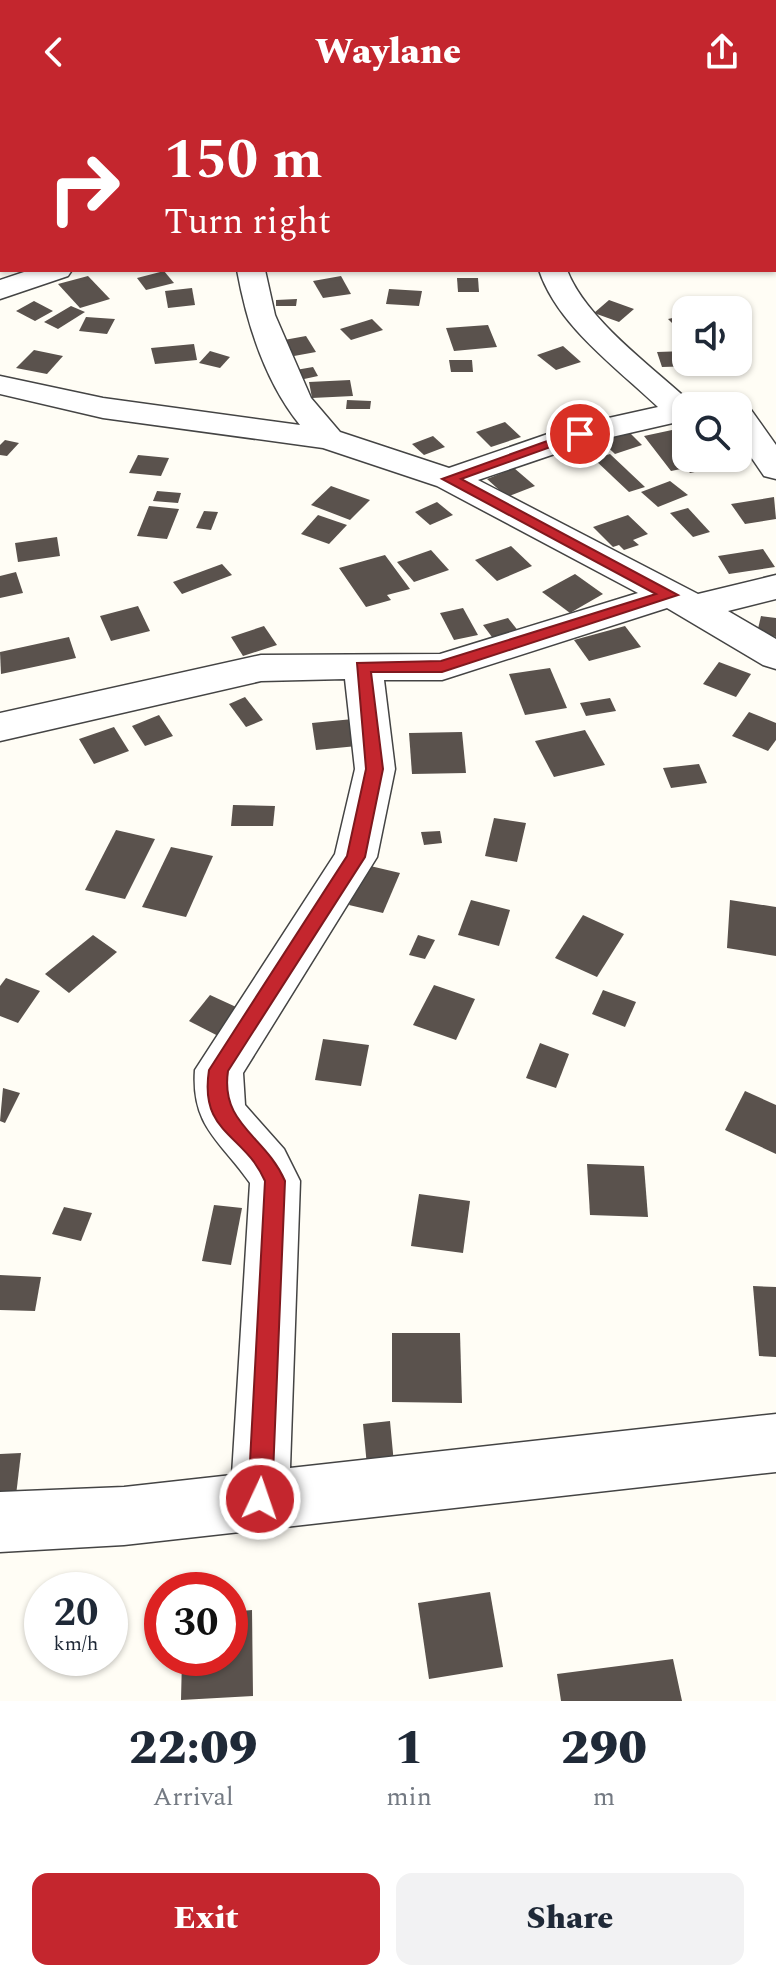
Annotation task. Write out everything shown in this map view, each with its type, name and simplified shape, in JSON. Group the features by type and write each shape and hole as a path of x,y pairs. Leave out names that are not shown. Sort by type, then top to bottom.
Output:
{"street":[{"path":"0,290 52,272"},
{"path":"251,272 260,315 296,400 328,439"},
{"path":"553,272 553,277 572,306 672,393"},
{"path":"0,385 103,408 328,439 449,479 682,601 776,656"},
{"path":"449,479 580,434 672,413"},
{"path":"752,434 776,469"},
{"path":"0,727 261,668 285,665 442,667 682,601 776,587"},
{"path":"260,1499 275,1181 269,1167 223,1117 215,1093 219,1070 356,857 375,769 363,667"},
{"path":"0,1522 124,1516 776,1443"}],"building":[{"path":"165,272 174,283 146,290 137,278"},
{"path":"88,276 110,299 80,308 58,284"},
{"path":"341,276 351,294 323,298 313,281"},
{"path":"457,278 478,278 479,292 458,292"},
{"path":"192,288 195,305 168,308 165,291"},
{"path":"389,289 422,291 419,306 386,304"},
{"path":"297,299 296,306 276,306 276,300"},
{"path":"609,300 634,309 619,322 594,313"},
{"path":"34,301 53,311 35,321 16,311"},
{"path":"71,306 85,312 58,329 44,322"},
{"path":"86,317 115,319 107,334 79,331"},
{"path":"372,319 383,330 351,340 340,329"},
{"path":"488,325 497,347 454,351 446,328"},
{"path":"306,336 316,352 294,356 284,340"},
{"path":"194,344 197,360 155,364 151,348"},
{"path":"563,346 581,362 556,370 537,355"},
{"path":"34,350 63,356 47,374 16,368"},
{"path":"210,351 230,357 220,368 199,363"},
{"path":"672,351 672,367 662,367 657,352"},
{"path":"449,360 472,360 473,372 451,372"},
{"path":"313,367 318,376 295,381 290,371"},
{"path":"350,380 353,396 312,398 309,382"},
{"path":"347,400 371,401 370,409 346,409"},
{"path":"505,422 521,437 491,447 476,432"},
{"path":"672,430 672,471 671,471 644,436"},
{"path":"629,432 642,445 615,454 601,441"},
{"path":"433,436 445,447 424,455 412,444"},
{"path":"5,440 19,443 7,456 0,455 0,445"},
{"path":"610,454 645,487 629,492 594,459"},
{"path":"138,455 169,458 161,476 129,473"},
{"path":"514,468 535,486 507,497 487,479"},
{"path":"670,481 688,495 658,507 641,492"},
{"path":"331,486 370,500 350,520 311,505"},
{"path":"157,491 181,493 178,503 153,501"},
{"path":"774,497 776,519 745,524 731,504"},
{"path":"437,502 453,515 430,525 415,512"},
{"path":"149,506 179,509 167,539 137,536"},
{"path":"688,508 710,532 693,537 670,513"},
{"path":"204,511 218,512 211,530 196,528"},
{"path":"318,515 347,525 329,544 301,534"},
{"path":"628,515 648,534 633,540 639,545 624,550 619,545 613,547 593,527"},
{"path":"57,537 60,556 18,562 15,543"},
{"path":"511,546 532,566 497,581 475,560"},
{"path":"763,549 775,567 729,574 718,556"},
{"path":"431,550 449,570 414,582 397,562"},
{"path":"385,555 410,589 387,595 391,600 366,607 339,568"},
{"path":"222,564 232,575 182,594 173,582"},
{"path":"16,572 23,593 0,598 0,576"},
{"path":"575,574 603,594 570,613 542,592"},
{"path":"138,606 150,631 111,641 100,616"},
{"path":"463,608 478,635 454,640 440,613"},
{"path":"761,616 776,618 776,637 757,633"},
{"path":"508,618 523,637 498,645 483,625"},
{"path":"264,626 277,645 243,656 231,637"},
{"path":"625,626 641,647 589,661 574,640"},
{"path":"69,637 76,658 1,674 0,652"},
{"path":"719,662 751,674 736,697 703,684"},
{"path":"550,668 567,708 525,715 509,674"},
{"path":"245,697 263,720 246,727 229,704"},
{"path":"610,698 616,711 586,716 580,703"},
{"path":"749,712 776,723 776,740 768,751 732,736"},
{"path":"159,715 173,736 145,746 132,726"},
{"path":"353,719 357,746 316,750 312,723"},
{"path":"114,727 129,751 94,764 79,739"},
{"path":"585,730 605,765 554,777 535,741"},
{"path":"462,732 466,773 412,774 409,733"},
{"path":"699,764 707,783 671,788 663,768"},
{"path":"233,805 275,806 273,826 231,826"},
{"path":"494,818 526,823 517,862 485,856"},
{"path":"116,830 155,839 125,899 85,890"},
{"path":"440,831 442,843 424,845 421,832"},
{"path":"171,847 213,856 186,917 142,907"},
{"path":"366,865 400,873 383,913 349,905"},
{"path":"471,900 510,910 499,946 458,935"},
{"path":"730,900 776,907 776,956 727,948"},
{"path":"583,915 624,934 597,977 555,958"},
{"path":"93,935 117,952 69,993 45,974"},
{"path":"418,935 435,940 425,959 409,955"},
{"path":"6,978 40,991 18,1023 0,1016 0,986"},
{"path":"434,985 475,999 456,1040 413,1025"},
{"path":"603,990 636,1002 625,1027 592,1014"},
{"path":"210,995 247,1012 226,1040 189,1021"},
{"path":"323,1039 369,1045 361,1086 315,1080"},
{"path":"540,1043 569,1054 556,1088 526,1078"},
{"path":"3,1088 20,1093 5,1123 0,1121"},
{"path":"745,1091 776,1105 776,1154 725,1130"},
{"path":"587,1164 644,1166 648,1217 590,1215"},
{"path":"419,1194 470,1201 463,1253 411,1246"},
{"path":"214,1205 242,1208 231,1265 202,1261"},
{"path":"64,1207 92,1213 81,1241 52,1234"},
{"path":"0,1275 41,1277 35,1311 0,1310"},
{"path":"753,1286 776,1287 776,1357 759,1356"},
{"path":"392,1333 460,1333 462,1403 392,1402"},
{"path":"390,1421 394,1464 367,1466 363,1424"},
{"path":"21,1453 15,1504 0,1504 0,1454"},
{"path":"490,1592 503,1667 429,1679 418,1603"},
{"path":"248,1610 252,1610 253,1696 181,1700 182,1676 248,1676"},
{"path":"673,1659 682,1701 561,1701 557,1674"}],"route":[{"path":"260,1499 275,1181 269,1167 223,1117 215,1093 219,1070 356,857 375,769 363,667 442,667 670,595 449,479 580,434"}]}
